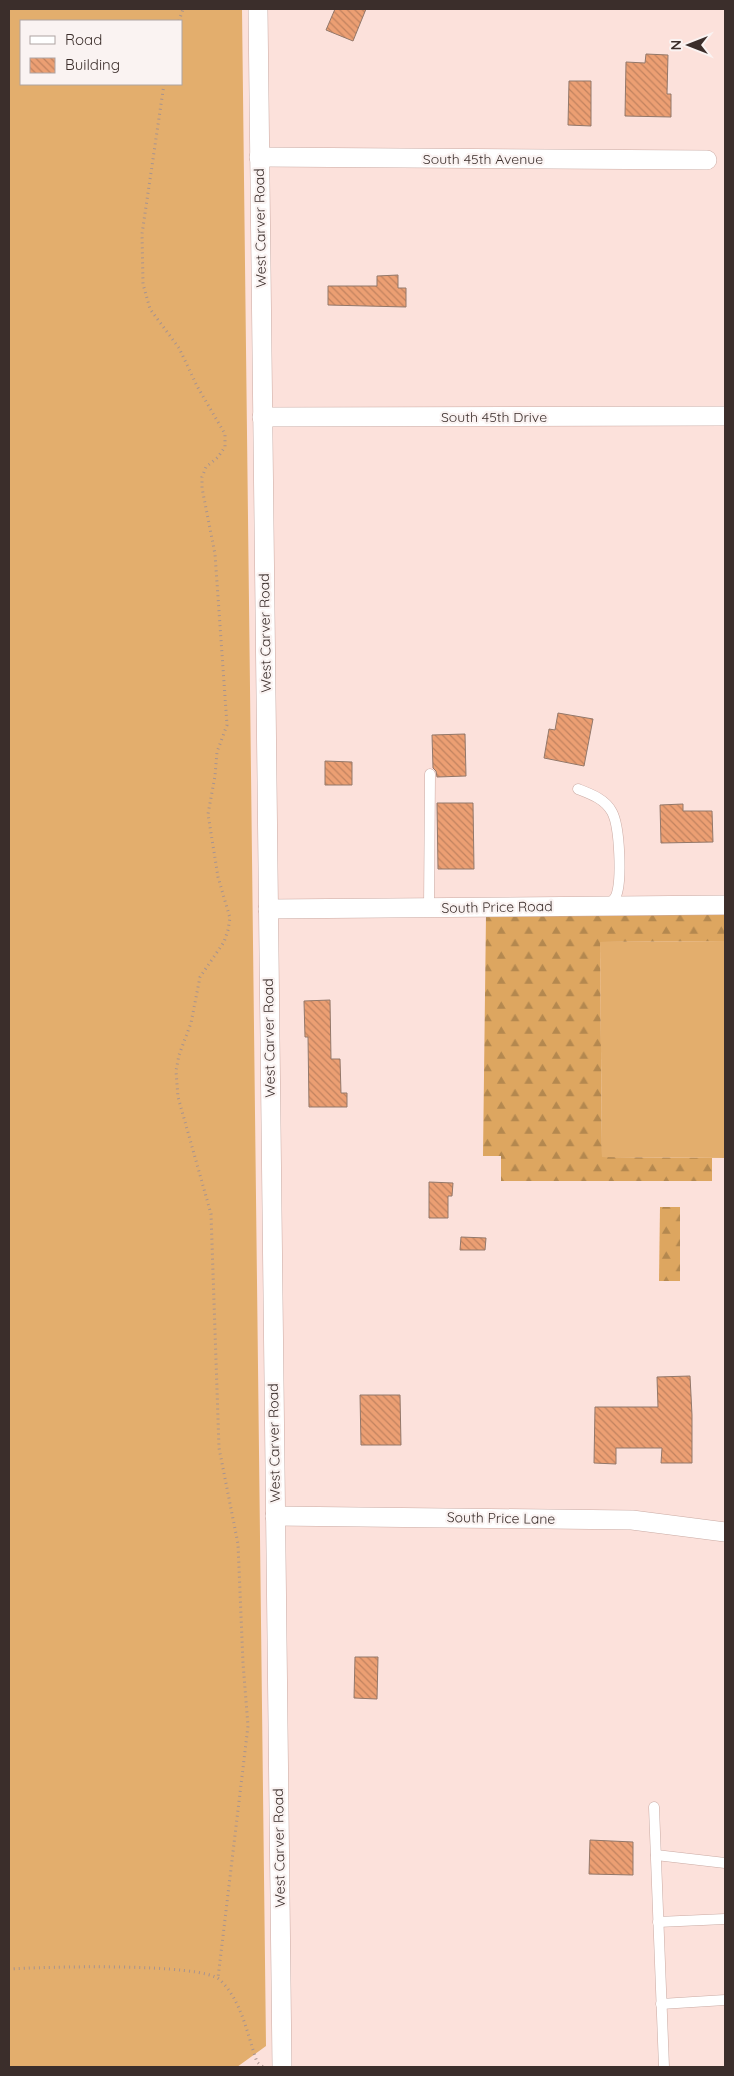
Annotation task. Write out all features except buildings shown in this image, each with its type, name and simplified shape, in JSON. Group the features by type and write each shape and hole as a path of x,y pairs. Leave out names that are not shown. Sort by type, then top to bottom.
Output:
{"street":[{"name":"West Carver Road","path":"258,9 268,909 288,1516 282,2067"},
{"name":"South 45th Avenue","path":"259,157 707,160"},
{"name":"South 45th Drive","path":"262,417 725,416"},
{"name":"South Price Road","path":"268,909 725,905"},
{"name":"South Price Lane","path":"288,1516 632,1520 725,1532"}],"lane":[{"path":"429,908 430,774"},
{"path":"578,789 598,798 612,812 618,835 619,880 616,895 609,906"},
{"path":"654,1807 664,2067"},
{"path":"656,1855 725,1863"},
{"path":"658,1922 725,1919"},
{"path":"662,2004 725,2000"}],"path":[{"path":"164,85 142,234 143,284 150,309 179,348 197,386 225,434 225,447 218,457 206,467 202,477 202,488 215,554 227,725 217,752 208,814 218,877 230,918 224,942 200,977 190,1023 176,1071 178,1096 211,1214 219,1448 238,1544 243,1663 248,1726 218,1978"},
{"path":"9,1968 145,1966 198,1972 218,1978 234,1996 257,2062 263,2067"}],"shaded area":[{"path":"9,9 242,9 266,2046 237,2067 9,2067"},
{"path":"725,941 725,1158 602,1157 600,942"}],"green space":[{"path":"725,912 725,941 600,942 602,1157 712,1158 712,1181 501,1181 501,1156 483,1156 486,915"},
{"path":"660,1207 680,1207 680,1281 659,1281"}]}
